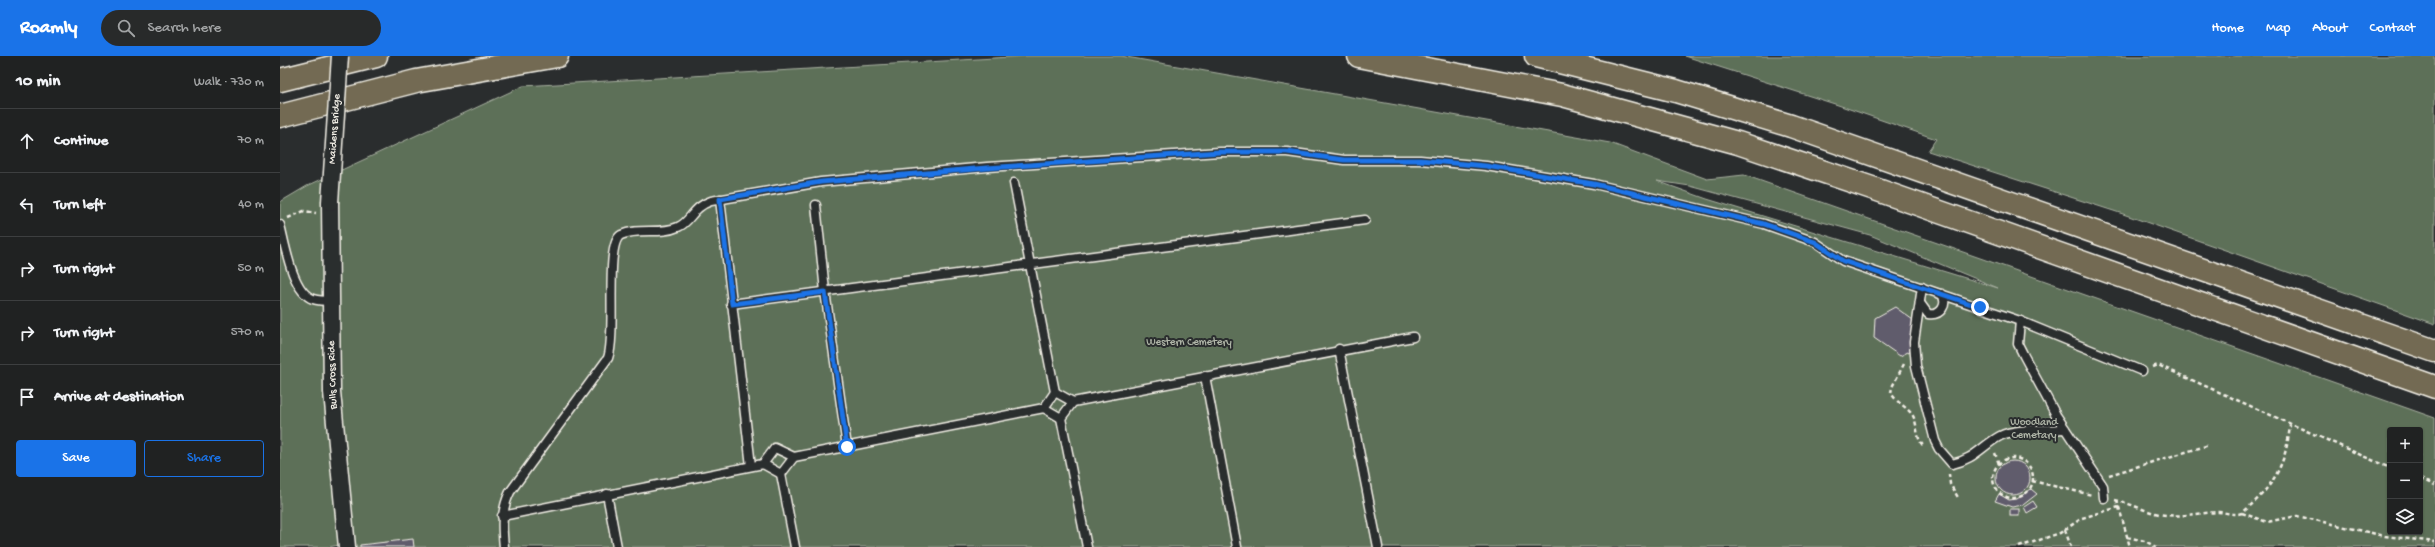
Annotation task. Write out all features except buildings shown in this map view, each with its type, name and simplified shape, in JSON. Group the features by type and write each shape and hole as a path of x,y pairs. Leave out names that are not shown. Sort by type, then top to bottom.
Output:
{"highway":[{"path":"280,80 376,56"},
{"path":"284,116 416,81 557,56"},
{"path":"1359,56 1562,95 1738,143 1872,188 2435,387"},
{"path":"1536,56 1646,83 1792,126 2435,351"}],"street":[{"name":"Maidens Bridge","path":"330,202 340,56"},
{"name":"Bulls Cross Ride","path":"330,202 332,392 347,547"}],"lane":[{"path":"504,547 502,516 504,504 516,481 608,358 613,338 612,257 614,242 619,237 627,233 676,228 685,223 701,204 720,199 821,182 987,168 1220,152 1287,152 1344,160 1420,160 1486,166 1594,184 1764,224 1815,242 1843,261 2020,321 2142,371"},
{"path":"1014,182 1055,392 1044,408"},
{"path":"720,199 750,466"},
{"path":"816,205 825,292 847,447"},
{"path":"732,304 1030,266 1365,220"},
{"path":"283,222 293,273 303,292 313,299 332,301"},
{"path":"1922,287 1915,355 1920,384 1939,449 1952,464 1964,461 2000,436 2010,433 2065,429"},
{"path":"1920,303 1928,314 1937,313 1944,307 1946,302 1942,294"},
{"path":"2020,321 2018,344 2065,429 2103,486 2104,498"},
{"path":"1055,392 1072,402 1412,336"},
{"path":"1339,349 1378,547"},
{"path":"1205,376 1237,547"},
{"path":"1072,402 1061,418 1087,547"},
{"path":"763,464 775,448 794,457 1044,408 1061,418"},
{"path":"794,457 781,474 795,547"},
{"path":"502,516 763,464 781,474"},
{"path":"607,494 617,547"}],"path":[{"path":"283,222 304,211 316,213"},
{"path":"1915,355 1907,360 1901,368 1891,393 1900,404 1911,412 1922,445 1926,448 1939,449"},
{"path":"2142,371 2158,365 2290,425 2387,467"},
{"path":"2032,482 2117,500 2160,514 2186,516 2202,513 2225,512 2236,515 2242,513 2271,485 2281,467 2288,442 2290,425"},
{"path":"2097,479 2209,445"},
{"path":"2016,459 2022,461 2031,469 2032,482 2027,492 2016,498 2009,498 2003,495 1995,487 1993,475 1995,469 2004,460 2016,459"},
{"path":"1952,464 1949,477 1959,499"},
{"path":"2423,480 2435,484"},
{"path":"2117,500 2130,547"},
{"path":"2019,547 2065,530 2082,518 2119,507"},
{"path":"2242,513 2267,522 2297,516 2385,536 2435,542"},
{"path":"2065,530 2072,547"},
{"path":"2127,537 2145,541 2156,547"}],"green space":[{"path":"1028,56 1121,56 1610,143 1707,179 1744,175 2435,418 2435,547 355,547 354,542 329,547 280,547 280,202 307,186 523,86","holes":["1657,181 1690,186 1870,235 1998,288 1707,199"]},
{"path":"1685,56 2435,56 2435,324 2123,214 1928,151 1936,139 1838,105"}],"route":[{"path":"847,447 825,292 732,304 720,199 821,182 987,168 1220,152 1287,152 1344,160 1420,160 1486,166 1594,184 1764,224 1815,242 1826,251 1843,261 1980,307"}],"park label":[{"name":"Western Cemetery","path":"1189,343"},
{"name":"Woodland Cemetary","path":"2034,429"}]}
